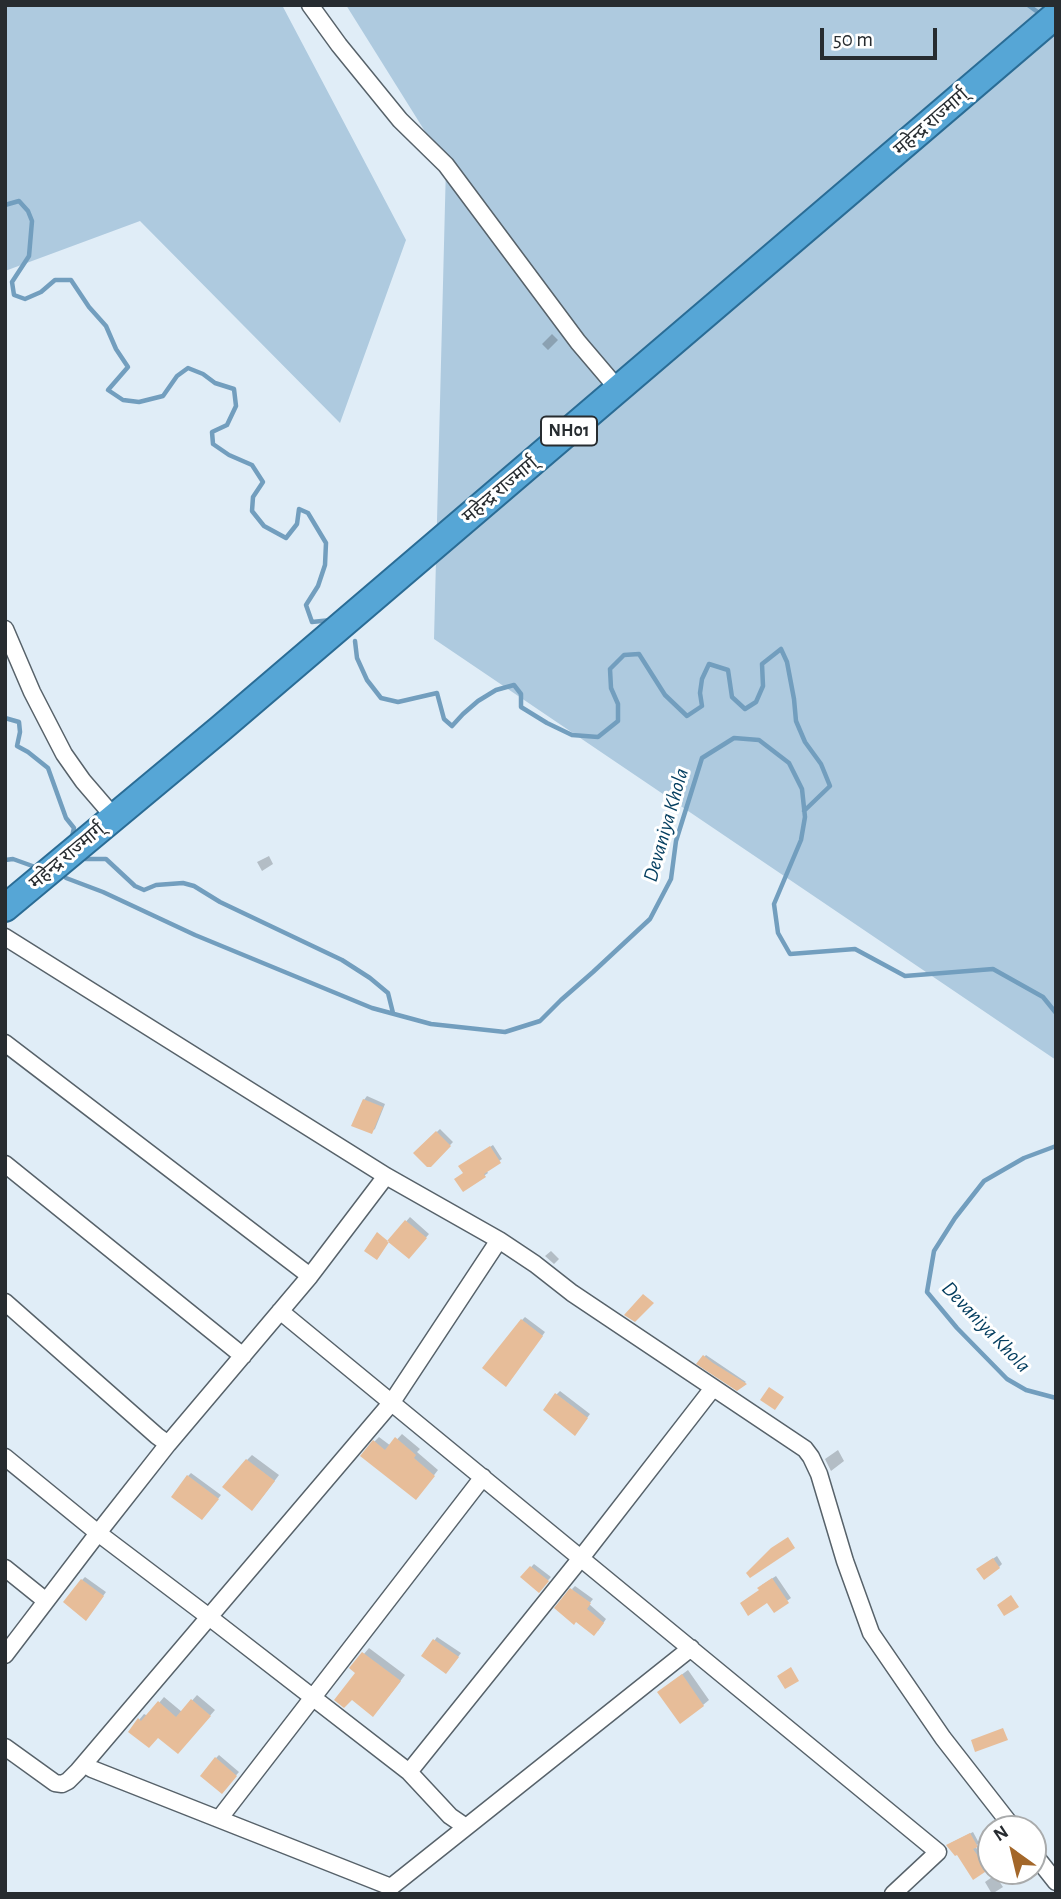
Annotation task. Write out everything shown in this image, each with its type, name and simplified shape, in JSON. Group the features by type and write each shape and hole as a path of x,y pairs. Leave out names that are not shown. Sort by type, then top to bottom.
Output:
{"highway":[{"name":"महेन्द्र राज्मार्ग्","path":"15,900 1056,15"}],"street":[{"path":"310,5 338,45 400,120 446,165 578,342 618,389"},
{"path":"5,629 32,692 64,754 114,817"},
{"path":"5,937 386,1176 499,1240 572,1293 805,1449 819,1474 845,1561 871,1633 943,1738 1003,1815"},
{"path":"5,1043 310,1276"},
{"path":"5,1164 243,1356"},
{"path":"5,1655 168,1444 310,1276 386,1176"},
{"path":"5,1747 55,1783 68,1782 392,1402 499,1240"},
{"path":"5,1302 168,1444"},
{"path":"281,1311 938,1852 893,1894"},
{"path":"409,1772 713,1388"},
{"path":"5,1457 98,1533 409,1772 450,1816 466,1827"},
{"path":"219,1819 483,1477"},
{"path":"5,1568 46,1601"},
{"path":"85,1764 391,1887 691,1648"}],"shaded area":[{"path":"5,5 282,5 406,240 340,423 140,221 5,271"},
{"path":"346,5 1056,5 1056,1060 434,639 446,165"}],"building":[{"path":"363,1099 383,1107 372,1134 351,1126"},
{"path":"436,1131 451,1146 431,1167 427,1167 413,1153"},
{"path":"490,1146 501,1163 463,1192 454,1179 463,1173 458,1166"},
{"path":"405,1220 427,1238 409,1259 387,1241"},
{"path":"377,1232 389,1242 377,1260 364,1251"},
{"path":"643,1294 654,1303 635,1322 624,1315"},
{"path":"521,1319 543,1336 506,1387 482,1368"},
{"path":"703,1355 747,1384 737,1391 696,1364"},
{"path":"769,1387 784,1397 775,1410 760,1400"},
{"path":"555,1393 588,1418 575,1436 543,1410"},
{"path":"395,1437 435,1476 416,1500 360,1456 373,1440 385,1450"},
{"path":"246,1459 275,1481 252,1511 222,1487"},
{"path":"187,1475 219,1499 202,1520 171,1497"},
{"path":"788,1537 795,1548 750,1578 746,1573 771,1548"},
{"path":"993,1558 1000,1568 984,1580 976,1569"},
{"path":"530,1566 549,1581 539,1593 520,1577"},
{"path":"772,1578 789,1603 774,1613 767,1603 748,1616 740,1603"},
{"path":"81,1579 104,1596 86,1621 63,1602"},
{"path":"570,1588 591,1603 587,1609 604,1623 594,1636 576,1622 574,1625 554,1608"},
{"path":"1011,1595 1019,1607 1004,1616 997,1605"},
{"path":"433,1639 459,1657 446,1674 421,1656"},
{"path":"362,1652 401,1681 373,1717 352,1700 344,1708 334,1700 355,1673 349,1668"},
{"path":"791,1667 799,1681 785,1689 777,1676"},
{"path":"682,1674 704,1706 680,1724 657,1692"},
{"path":"191,1699 211,1716 178,1754 158,1738 149,1748 128,1732 138,1718 141,1721 158,1701 176,1717"},
{"path":"1003,1728 1008,1740 975,1752 971,1740"},
{"path":"215,1757 237,1776 222,1794 200,1776"},
{"path":"970,1833 977,1845 973,1849 977,1855 977,1877 973,1880 957,1855 946,1845"}],"waterway":[{"path":"1028,5 1039,13"},
{"path":"5,205 19,201 32,221 29,256 12,282 14,295 25,299 41,292 55,280 71,280 106,326 128,367 108,390 123,400 139,402 163,396 177,376 188,368 215,383 234,389 236,406 227,425 212,432 213,444 252,465 263,482 253,497 252,511 264,526 286,538 297,524 299,509 308,513 326,543 325,565 318,586 306,605 312,622 331,620"},
{"path":"355,641 357,658 367,680 381,698 398,702 437,693 444,719 452,726 478,701 496,690 514,685 521,694 521,707 572,735 598,737 618,721 618,704 611,688 610,669 624,655 639,654 665,695 687,716 702,706 702,679 709,664 728,670 732,697 745,709 756,702 763,686 762,664 781,649 787,662 796,721 805,742 821,764 830,786 804,811"},
{"path":"5,718 19,722 17,746 48,768 66,818 74,828 71,841"},
{"name":"Devaniya Khola","path":"66,878 372,1008 431,1024 505,1032 540,1021 650,919 671,879 676,841 702,758 734,738 759,740 789,763 802,789 805,817 801,840 774,904 778,933 790,954 855,949 905,976 993,969 1043,997 1056,1013"},
{"path":"82,857 106,859 135,886 144,890 156,885 183,883 194,886 220,902 342,960 388,993 393,1013"},
{"name":"Devaniya Khola","path":"5,860 13,859 38,868"},
{"name":"Devaniya Khola","path":"1056,1146 1024,1158 984,1181 934,1251 927,1292 957,1328 1007,1379 1026,1390 1056,1398"}]}
